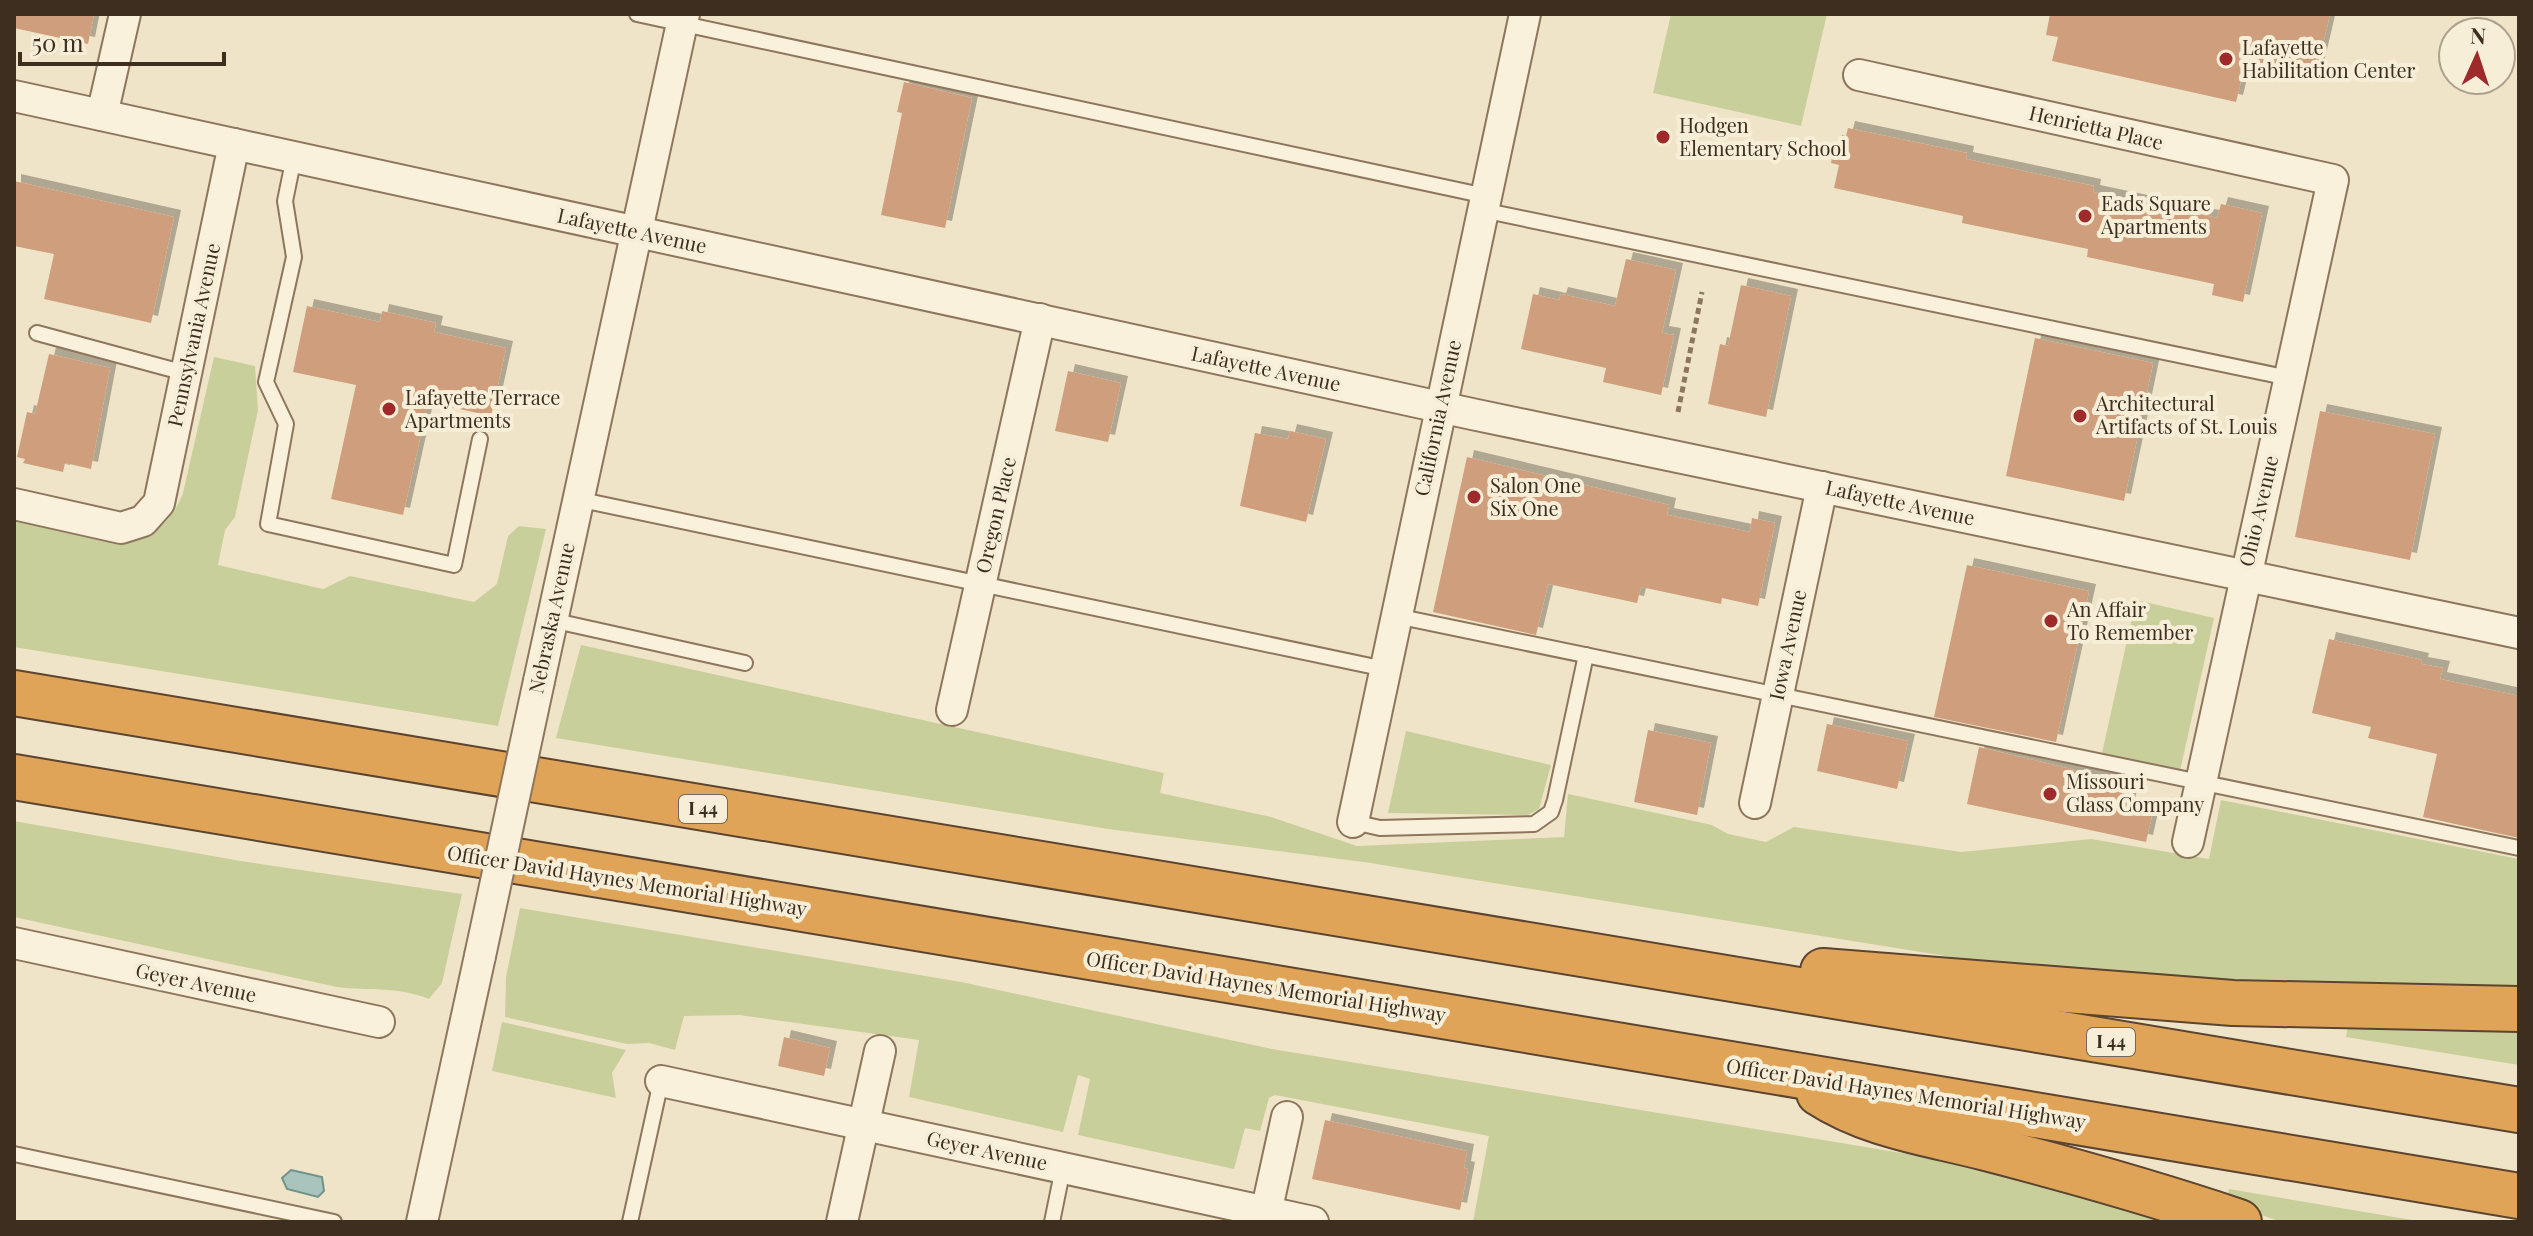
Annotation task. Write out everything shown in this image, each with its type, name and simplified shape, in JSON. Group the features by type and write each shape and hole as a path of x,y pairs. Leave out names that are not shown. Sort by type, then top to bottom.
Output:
{"highway":[{"name":"I 44","path":"14,693 2519,1110"},
{"name":"Officer David Haynes Memorial Highway","path":"14,777 2519,1196"},
{"path":"1702,975 1843,970 2233,1003 2519,1009"},
{"path":"1790,1075 1846,1110 1887,1124 2091,1176 2239,1222"}],"street":[{"path":"102,115 125,14"},
{"name":"California Avenue","path":"1353,822 1525,14"},
{"name":"Nebraska Avenue","path":"422,1222 683,19"},
{"name":"Henrietta Place","path":"1859,75 2333,180"},
{"name":"Lafayette Avenue","path":"14,96 1440,406 2519,633"},
{"name":"Pennsylvania Avenue","path":"14,504 121,528 143,521 159,503 234,144"},
{"name":"Ohio Avenue","path":"2188,842 2333,180"},
{"name":"Oregon Place","path":"952,710 1040,319"},
{"name":"Iowa Avenue","path":"1755,803 1822,487"},
{"name":"Geyer Avenue","path":"14,943 379,1022"},
{"path":"842,1222 880,1051"},
{"name":"Geyer Avenue","path":"661,1081 1063,1168 1265,1217 1313,1222"},
{"path":"1265,1217 1287,1117"}],"lane":[{"path":"637,14 683,19 1484,203 2289,378"},
{"path":"294,157 285,201 294,257 266,382 286,424 268,524 454,565 480,439"},
{"path":"37,333 185,373"},
{"path":"577,499 1385,669"},
{"path":"1396,616 2519,848"},
{"path":"551,620 745,663"},
{"path":"1353,822 1380,828 1534,824 1544,819 1555,800 1586,655"},
{"path":"630,1222 661,1081"},
{"path":"14,1154 334,1222"},
{"path":"1052,1222 1063,1168"}],"path":[{"path":"1678,412 1702,292"}],"green space":[{"path":"1671,14 1827,14 1801,126 1653,93"},
{"path":"214,357 255,366 258,410 235,517 225,530 218,565 323,589 350,576 474,602 497,584 508,536 519,526 546,529 498,726 14,647 14,519 110,540 133,538 153,531 170,517 183,493"},
{"path":"2136,600 2214,618 2180,771 2102,753"},
{"path":"581,645 1164,773 1160,793 1271,817 1357,846 1564,837 1568,794 1712,825 1728,834 1766,842 1794,827 1961,852 2091,839 2209,859 2221,800 2519,859 2519,996 2051,973 1364,862 1108,829 556,738"},
{"path":"1406,731 1551,765 1539,809 1528,815 1388,813"},
{"path":"14,821 241,861 462,894 442,983 429,999 394,991 337,987 14,917"},
{"path":"520,908 961,982 1272,1049 1968,1164 2170,1222 1473,1222 1489,1136 1275,1095 1269,1098 1260,1131 1245,1128 1234,1169 1078,1135 1090,1079 1078,1075 1063,1132 909,1097 919,1040 739,1015 684,1016 675,1050 649,1043 627,1044 505,1017 506,977"},
{"path":"2349,1020 2519,1021 2519,1065 2346,1037"},
{"path":"502,1022 626,1050 612,1073 616,1098 492,1071"},
{"path":"2229,1189 2424,1222 2282,1222 2226,1203"}],"water":[{"path":"291,1170 322,1177 324,1191 318,1197 287,1189 282,1178"}],"building":[{"path":"14,14 94,14 88,44 14,28"},
{"name":"Lafayette Habilitation Center","path":"2050,14 2330,14 2315,78 2254,64 2251,79 2242,77 2236,102 2052,61 2058,37 2046,35"},
{"path":"904,82 972,98 945,228 881,215 902,113 897,112"},
{"name":"Eads Square Apartments","path":"1848,128 1967,153 1966,159 2094,186 2093,192 2217,218 2221,204 2262,213 2243,302 2212,295 2214,284 2087,257 2088,249 1962,223 1963,216 1834,188 1839,165 1831,163 1835,142 1844,144"},
{"path":"14,181 174,217 151,323 44,299 54,254 14,246"},
{"path":"1626,259 1676,270 1662,333 1674,335 1661,395 1603,382 1606,368 1521,349 1533,294 1559,300 1561,294 1615,306"},
{"path":"1741,285 1791,296 1766,417 1708,404 1720,344 1728,346"},
{"name":"Lafayette Terrace Apartments","path":"307,306 380,322 382,311 436,323 434,332 506,348 491,416 428,402 403,515 331,499 356,385 293,372"},
{"name":"Architectural Artifacts of St. Louis","path":"2035,338 2153,363 2124,501 2006,476"},
{"path":"49,354 110,368 91,469 65,463 63,472 23,463 25,459 17,457 27,412 35,414"},
{"path":"1068,371 1121,383 1108,442 1055,431"},
{"path":"2320,411 2435,434 2410,560 2295,537"},
{"path":"1290,431 1326,439 1306,522 1240,506 1255,433 1288,439"},
{"path":"1467,457 1669,505 1667,515 1750,532 1752,518 1775,523 1758,606 1722,598 1721,604 1641,587 1637,603 1548,584 1536,635 1433,612"},
{"path":"1967,565 2089,591 2056,742 1934,717"},
{"path":"2329,639 2422,660 2421,664 2443,668 2440,679 2519,696 2519,838 2423,817 2437,754 2368,738 2371,727 2312,713"},
{"path":"1827,724 1908,741 1897,789 1817,771"},
{"path":"1648,730 1711,743 1697,815 1634,802"},
{"name":"Missouri Glass Company","path":"1979,747 2133,784 2127,810 2152,815 2146,842 1967,804"},
{"path":"784,1037 830,1048 824,1076 778,1066"},
{"path":"1325,1120 1467,1151 1464,1168 1468,1169 1460,1210 1312,1179"}],"place":[{"name":"Lafayette Habilitation Center","path":"2226,59"},
{"name":"Hodgen Elementary School","path":"1663,137"},
{"name":"Eads Square Apartments","path":"2085,216"},
{"name":"Lafayette Terrace Apartments","path":"389,409"},
{"name":"Architectural Artifacts of St. Louis","path":"2080,416"},
{"name":"Salon One Six One","path":"1474,497"},
{"name":"An Affair To Remember","path":"2051,621"},
{"name":"Missouri Glass Company","path":"2050,794"}]}
